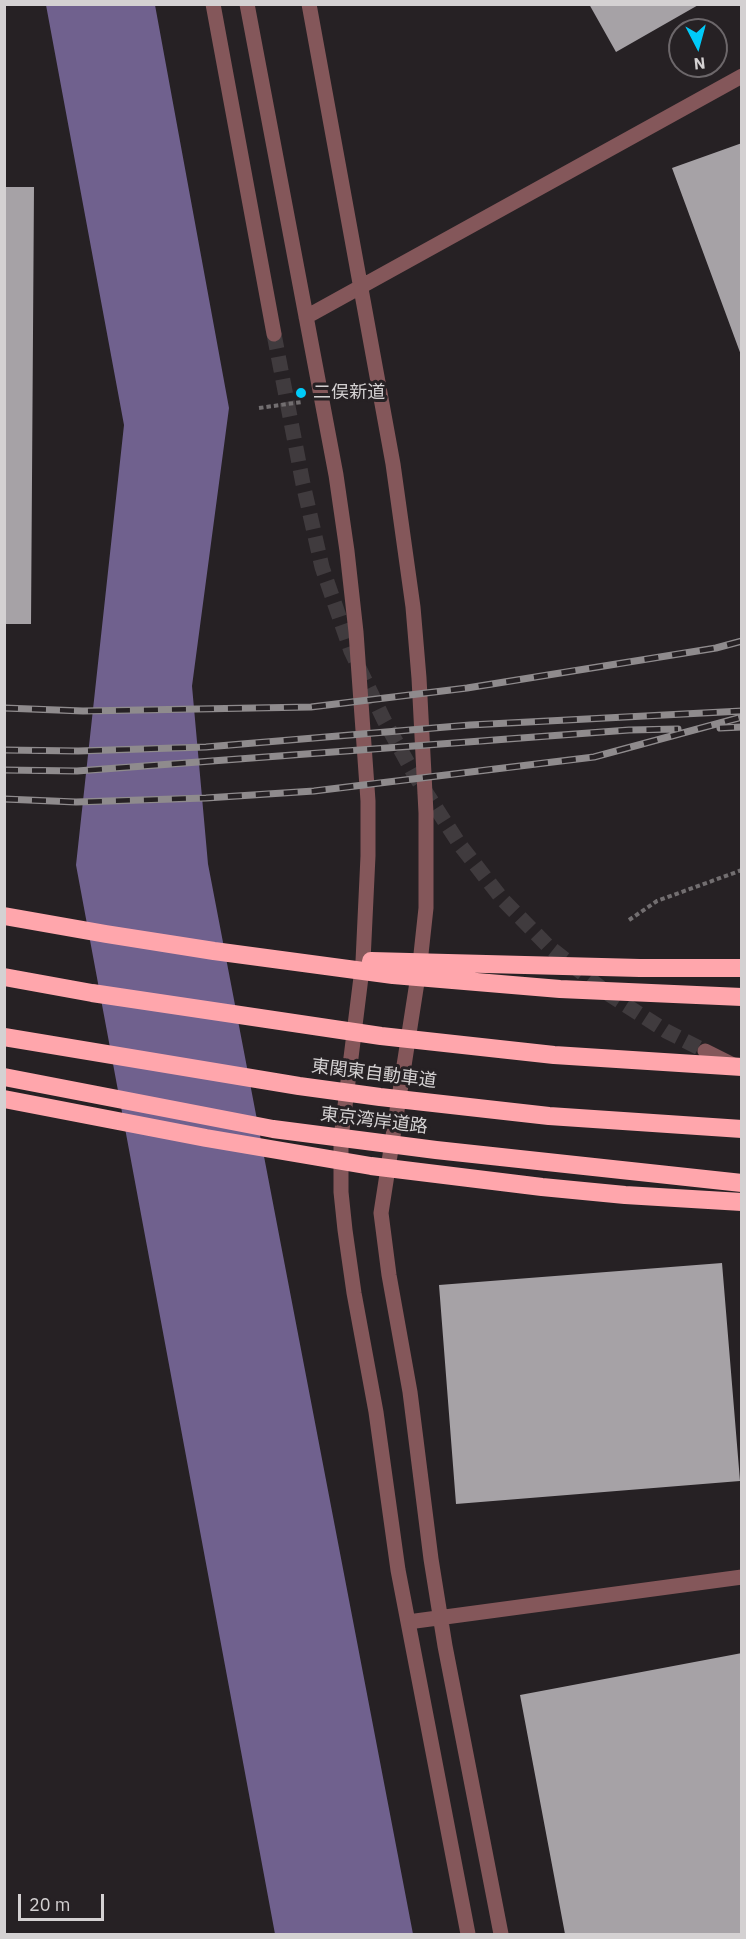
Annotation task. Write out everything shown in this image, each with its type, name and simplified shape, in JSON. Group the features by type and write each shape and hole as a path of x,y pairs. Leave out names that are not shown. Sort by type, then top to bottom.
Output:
{"highway":[{"path":"4,916 214,951 393,975 560,989 741,997"},
{"path":"4,927 52,935 214,954 263,957 420,963 741,968"},
{"path":"4,977 104,995 381,1036 554,1055 741,1067"},
{"name":"東関東自動車道","path":"4,1036 288,1084 380,1097 549,1116 741,1129"},
{"name":"東京湾岸道路","path":"4,1077 273,1129 626,1172 741,1183"},
{"path":"4,1099 218,1140 371,1166 554,1188 741,1202"}],"street":[{"path":"213,4 274,334"},
{"path":"247,4 336,475 347,551 363,715 368,801 368,856 363,961 341,1138 341,1192 345,1230 376,1412 398,1570 468,1935"},
{"path":"309,4 400,509 413,607 419,678 425,791 426,908 420,963 381,1213 389,1275 410,1392 431,1559 501,1935"},
{"path":"306,317 741,76"},
{"path":"705,1051 741,1067"},
{"path":"408,1622 741,1577"}],"path":[{"path":"259,408 321,399"},
{"path":"629,920 657,901 741,870"}],"shaded area":[{"path":"46,5 155,5 229,408 192,686 208,864 413,1934 275,1934 76,865 124,425"}],"building":[{"path":"589,4 700,4 676,18 668,18 668,22 616,52"},
{"path":"742,143 742,355 741,355 672,168"},
{"path":"4,187 34,187 31,624 4,624"},
{"path":"722,1263 740,1481 456,1504 439,1285"},
{"path":"742,1653 742,1934 565,1934 520,1695"}],"tunnel":[{"path":"274,334 303,484 322,567 351,651 384,720 414,774 460,845 503,900 548,946 610,995 666,1031 705,1051"}],"railway":[{"path":"4,708 83,711 311,707 467,688 716,648 742,641"},
{"path":"4,750 78,751 206,747 470,725 742,711"},
{"path":"4,799 76,802 206,798 314,791 594,757 742,717"},
{"path":"720,728 742,727"},
{"path":"4,770 77,771 629,730 678,729"}],"place":[{"name":"二俣新道","path":"301,393"}]}
